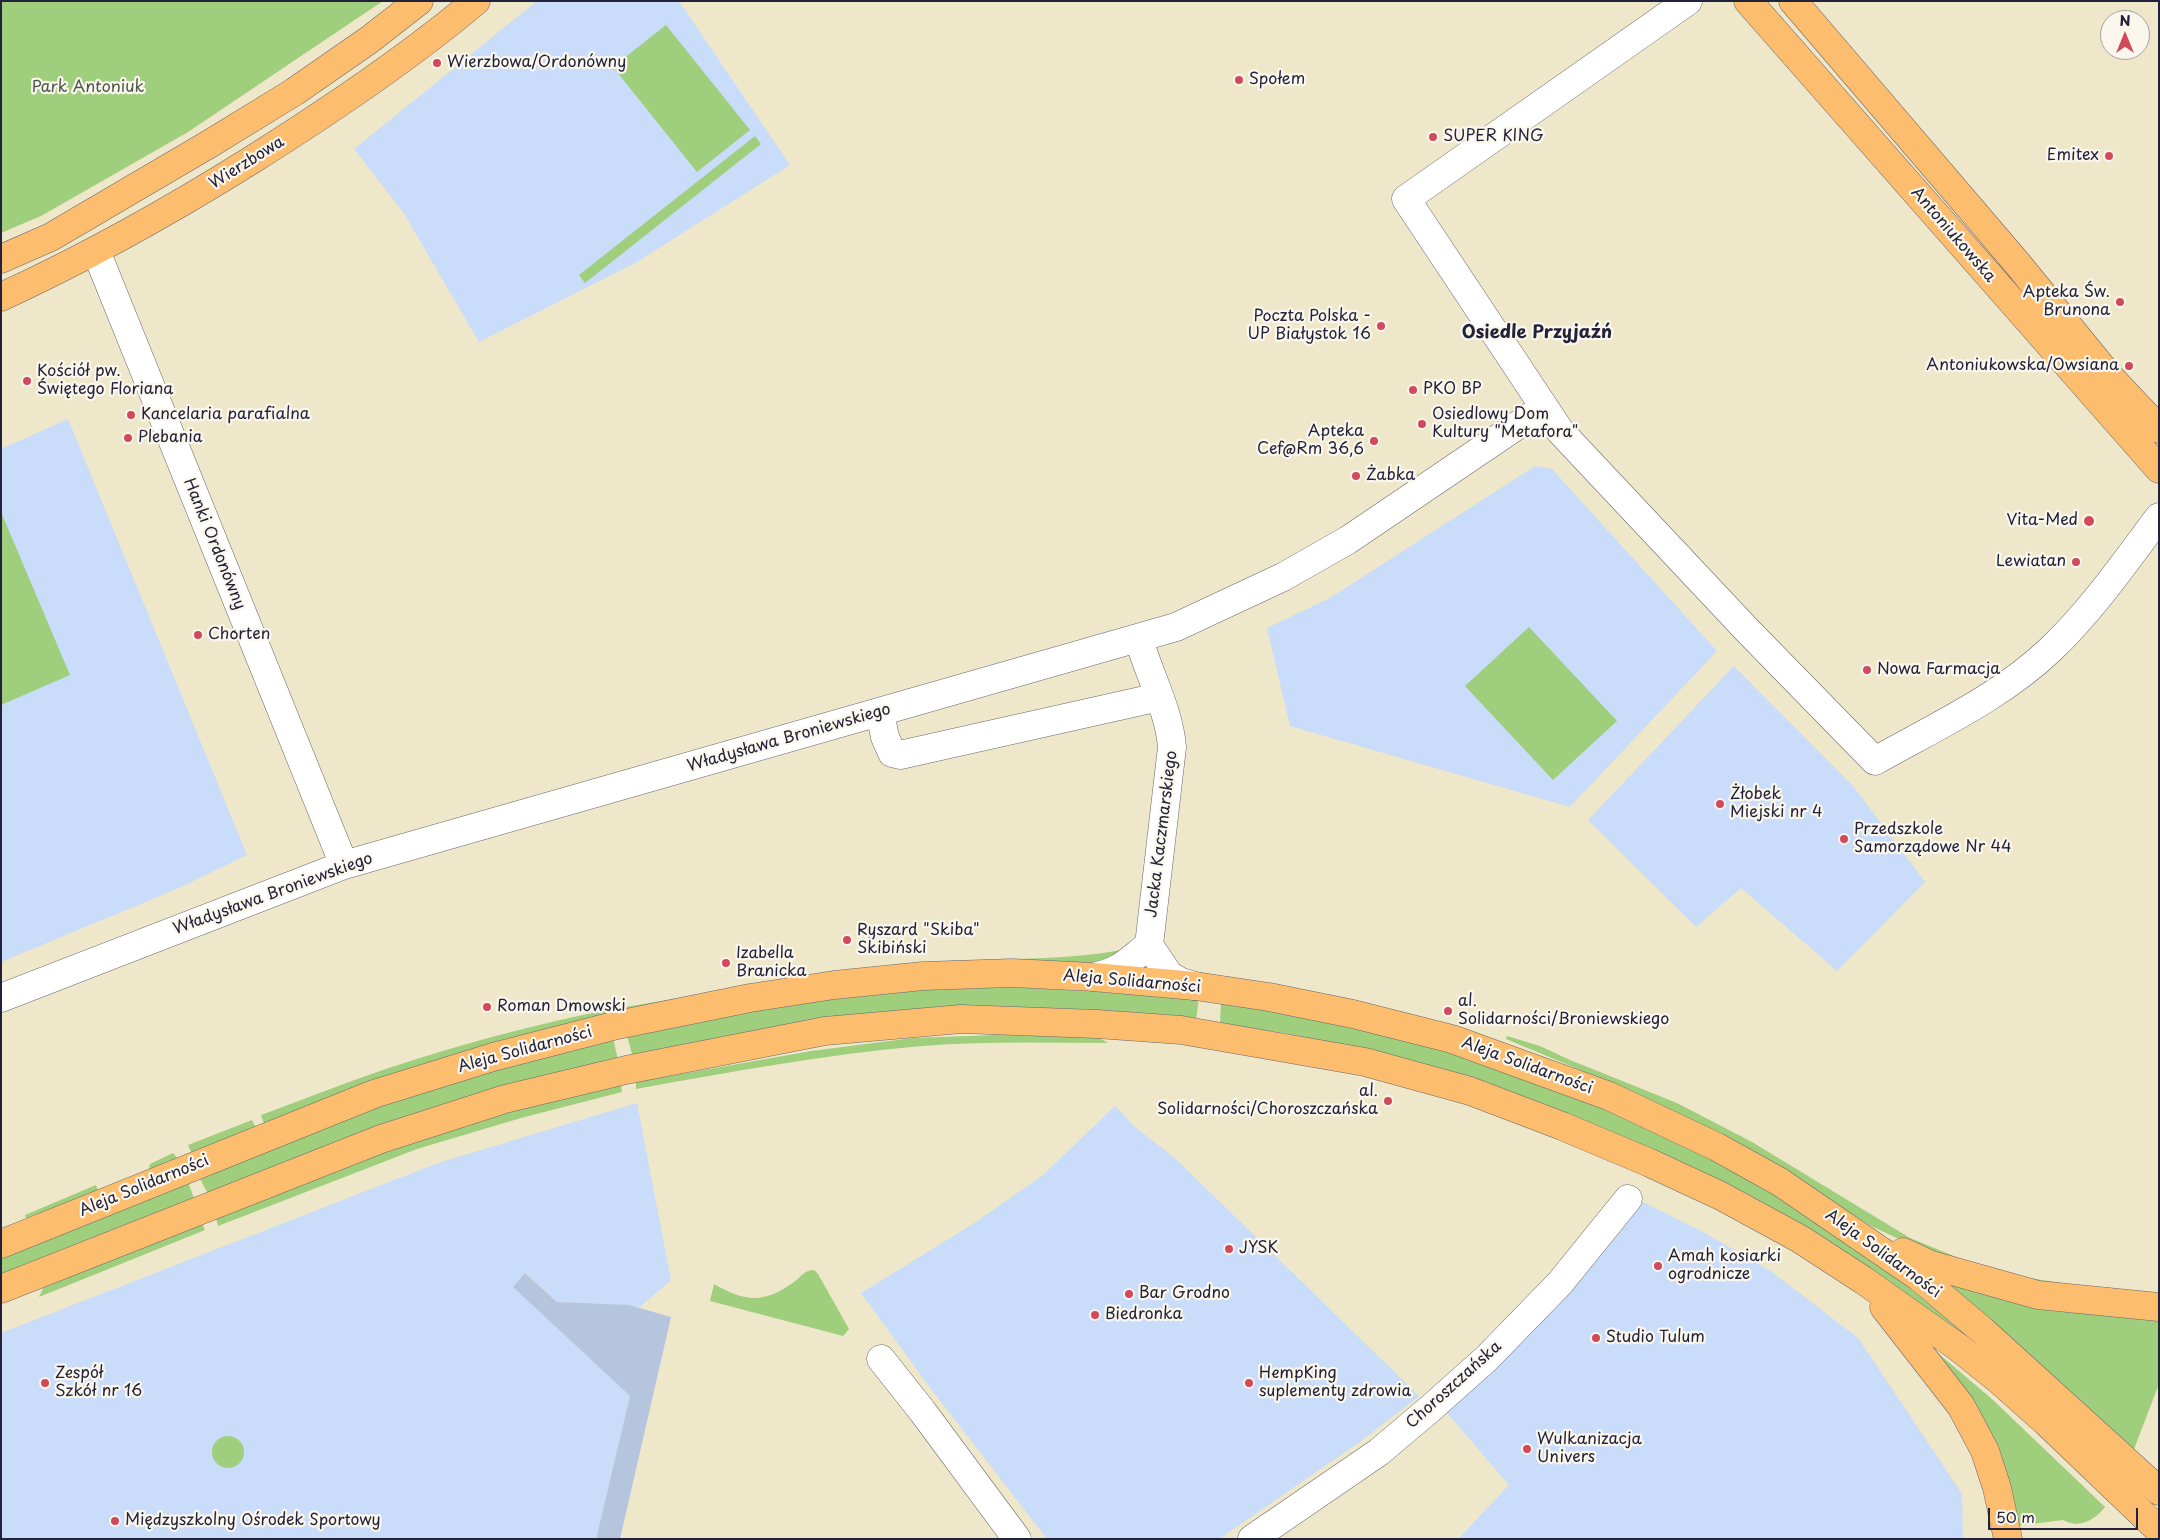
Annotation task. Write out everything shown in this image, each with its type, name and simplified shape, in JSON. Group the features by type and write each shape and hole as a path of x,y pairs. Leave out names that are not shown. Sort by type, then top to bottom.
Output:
{"main road":[{"path":"1,259 52,237 211,144 369,40 419,1"},
{"name":"Wierzbowa","path":"1,297 96,251 177,206 330,110 476,1"},
{"name":"Antoniukowska","path":"1748,1 2159,469"},
{"name":"Antoniukowska","path":"1792,1 2017,263 2109,376 2159,428"},
{"path":"312,79 324,80 330,85 334,93 330,110"},
{"name":"Aleja Solidarności","path":"1,1244 374,1094 493,1057 617,1025 750,998 834,985 923,976 1012,973 1093,977 1195,986 1269,997 1353,1014 1452,1039 1609,1096 1717,1147 1780,1182 1919,1277 1983,1331 2159,1491"},
{"name":"Aleja Solidarności","path":"1,1289 381,1138 505,1099 626,1070 825,1031 961,1019 1097,1024 1202,1032 1365,1062 1470,1091 1598,1141 1720,1196 1800,1239 1863,1280 1959,1348 2046,1422 2159,1530"},
{"path":"1848,1227 1931,1265 2038,1295 2159,1308"},
{"path":"1863,1280 1961,1406 1985,1451 1997,1488 2008,1539"}],"street":[{"path":"1688,1 1406,199 1560,432 1747,630 1875,761 2001,689 2050,650 2092,602 2159,517"},
{"name":"Hanki Ordonówny","path":"96,251 344,865"},
{"name":"Władysława Broniewskiego","path":"1,998 344,865 1176,627 1274,581 1348,540 1543,408"},
{"name":"Jacka Kaczmarskiego","path":"1139,639 1170,725 1172,747 1149,946"},
{"path":"880,713 888,746 892,753 900,755 1159,697"},
{"path":"1093,977 1110,974 1126,965 1149,946 1169,975 1181,982 1195,986"},
{"name":"Choroszczańska","path":"1252,1539 1379,1452 1432,1408 1486,1358 1560,1283 1628,1200"},
{"path":"881,1359 923,1412 1017,1539"}],"shaded area":[{"path":"537,1 679,1 790,165 637,262 479,342 403,212 354,149"},
{"path":"68,419 247,855 179,888 1,962 1,449"},
{"path":"1535,466 1552,469 1717,651 1570,807 1290,726 1267,628 1330,598"},
{"name":"Żłobek Miejski nr 4","path":"1734,666 1854,787 1925,882 1837,971 1741,888 1696,927 1588,820"},
{"path":"637,1103 671,1280 640,1307 557,1302 526,1273 514,1287 630,1396 596,1539 1,1539 1,1333 438,1163"},
{"path":"1115,1106 1134,1126 1176,1159 1419,1396 1364,1439 1219,1539 1047,1539 928,1385 861,1293 973,1224 1043,1175"},
{"path":"1643,1202 1707,1234 1772,1272 1858,1338 1962,1494 1963,1539 1458,1539 1509,1485 1446,1412 1614,1240"},
{"path":"525,1273 557,1302 629,1305 671,1317 620,1539 596,1539 630,1396 513,1287"}],"green space":[{"name":"Park Antoniuk","path":"1,1 383,1 188,132 41,216 1,233"},
{"path":"666,25 750,130 697,172 613,67"},
{"path":"755,136 761,144 585,283 579,275"},
{"path":"1,512 70,675 1,705"},
{"path":"1529,627 1617,721 1553,780 1465,686"},
{"path":"1127,949 1106,963 621,1013 620,1008 859,969 922,962 1069,957"},
{"path":"1014,987 1199,998 1196,1020 1042,1009 633,1058 627,1035 782,1005 920,990"},
{"path":"1221,1001 1356,1027 1468,1057 1578,1096 1675,1138 1787,1201 1883,1267 1974,1340 1970,1343 1874,1271 1368,1052 1285,1033 1220,1024"},
{"path":"607,1010 609,1016 264,1124 261,1115 366,1076 427,1056 529,1027"},
{"path":"996,1035 1096,1036 1108,1043 968,1043 886,1049 779,1064 636,1089 636,1082 811,1051 913,1038"},
{"path":"1507,1036 1540,1046 1677,1103 1752,1142 1910,1238 1978,1266 2015,1276 2089,1287 2159,1293 2159,1298 2047,1288 1931,1254 1871,1226 1741,1147 1638,1094 1506,1039"},
{"path":"613,1038 618,1060 209,1196 198,1175 338,1121 459,1078"},
{"path":"621,1085 622,1092 521,1118 417,1149 218,1226 216,1218 402,1145 453,1128"},
{"path":"252,1120 256,1128 192,1154 188,1145"},
{"path":"173,1153 177,1158 149,1170 150,1164"},
{"path":"187,1179 195,1201 1,1278 1,1254"},
{"path":"96,1185 98,1191 26,1218 25,1215"},
{"path":"202,1223 205,1230 39,1297 45,1284"},
{"path":"814,1270 849,1329 843,1336 710,1301 714,1284 745,1297 764,1297 783,1289 805,1272"},
{"path":"1937,1278 1990,1295 2053,1311 2159,1319 2159,1384 2134,1449 1998,1326"},
{"path":"1919,1337 1992,1399 2105,1507 2101,1512 2087,1522 2075,1524 2063,1520 2016,1526"},
{"path":"228,1436 234,1437 239,1441 243,1446 243,1458 239,1463 234,1467 228,1468 222,1467 217,1463 213,1458 212,1452 213,1446 217,1441 222,1437"}],"place":[{"name":"Wierzbowa/Ordonówny","path":"437,63"},
{"name":"Społem","path":"1239,80"},
{"name":"SUPER KING","path":"1433,137"},
{"name":"Emitex","path":"2109,156"},
{"name":"Apteka Św. Brunona","path":"2120,302"},
{"name":"Poczta Polska - UP Białystok 16","path":"1381,326"},
{"name":"Antoniukowska/Owsiana","path":"2129,366"},
{"name":"Kościół pw. Świętego Floriana","path":"27,381"},
{"name":"PKO BP","path":"1413,390"},
{"name":"Kancelaria parafialna","path":"131,415"},
{"name":"Osiedlowy Dom Kultury \"Metafora\"","path":"1422,424"},
{"name":"Plebania","path":"128,438"},
{"name":"Apteka Cef@Rm 36,6","path":"1374,441"},
{"name":"Żabka","path":"1356,476"},
{"name":"Vita-Med","path":"2089,521"},
{"name":"Lewiatan","path":"2076,562"},
{"name":"Chorten","path":"198,635"},
{"name":"Nowa Farmacja","path":"1867,670"},
{"name":"Żłobek Miejski nr 4","path":"1720,804"},
{"name":"Przedszkole Samorządowe Nr 44","path":"1844,839"},
{"name":"Ryszard \"Skiba\" Skibiński","path":"847,940"},
{"name":"Izabella Branicka","path":"726,963"},
{"name":"Roman Dmowski","path":"487,1007"},
{"name":"al. Solidarności/Broniewskiego","path":"1448,1011"},
{"name":"al. Solidarności/Choroszczańska","path":"1388,1101"},
{"name":"JYSK","path":"1229,1249"},
{"name":"Amah kosiarki ogrodnicze","path":"1658,1266"},
{"name":"Bar Grodno","path":"1129,1294"},
{"name":"Biedronka","path":"1095,1315"},
{"name":"Studio Tulum","path":"1596,1338"},
{"name":"Zespół Szkół nr 16","path":"45,1383"},
{"name":"HempKing suplementy zdrowia","path":"1249,1383"},
{"name":"Wulkanizacja Univers","path":"1527,1449"},
{"name":"Międzyszkolny Ośrodek Sportowy","path":"115,1521"}],"district":[{"name":"Osiedle Przyjaźń","path":"1537,333"}]}
